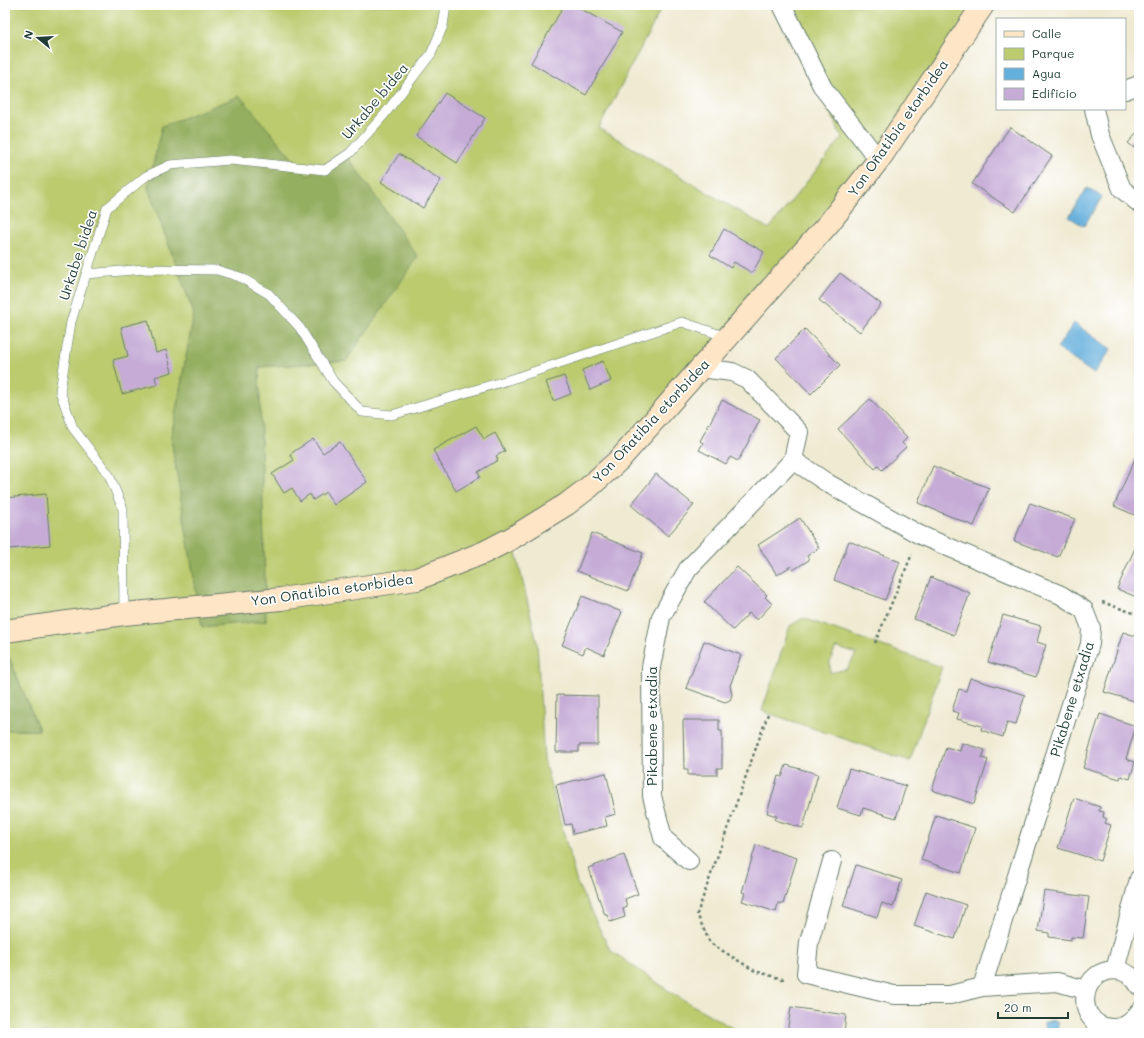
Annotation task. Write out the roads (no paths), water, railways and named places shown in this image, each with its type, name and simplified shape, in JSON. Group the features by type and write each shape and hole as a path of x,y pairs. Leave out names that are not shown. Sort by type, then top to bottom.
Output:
{"main road":[{"name":"Yon Oñatibia etorbidea","path":"5,630 124,614 281,599 417,579 486,552 541,521 588,488 619,460 829,223 880,158 983,5"}],"street":[{"path":"782,5 823,88 871,150 880,158"},
{"path":"1126,90 1139,85"},
{"path":"1094,110 1100,135 1122,189 1139,203"},
{"path":"700,368 732,372 747,379 799,432 793,460"},
{"name":"Pikabene etxadia","path":"689,861 663,838 652,796 651,667 661,617 688,569 793,460 829,484 920,535 1061,595 1084,610 1091,628 1090,644 982,987"},
{"path":"832,860 809,942 806,974 894,995 950,995 982,987 1057,982 1086,990"},
{"path":"1115,970 1139,879"},
{"path":"1139,986 1132,977 1124,972 1115,970 1105,971 1097,975 1090,982 1086,990 1085,1000 1090,1017 1105,1030 1122,1027 1130,1023 1139,1012"}],"lane":[{"name":"Urkabe bidea","path":"124,614 123,509 109,475 73,428 60,391 71,322 107,208 146,176 170,165 230,160 325,170 350,153 384,115 431,54 443,26 446,5"},
{"path":"86,274 146,269 216,270 240,277 269,294 300,328 333,381 362,412 392,415 518,377 682,322 727,338"}],"water":[{"path":"1087,188 1102,197 1084,226 1069,217"},
{"path":"1074,323 1111,349 1094,374 1057,348"},
{"path":"1052,1020 1058,1023 1058,1033 1045,1033 1044,1023"}]}
